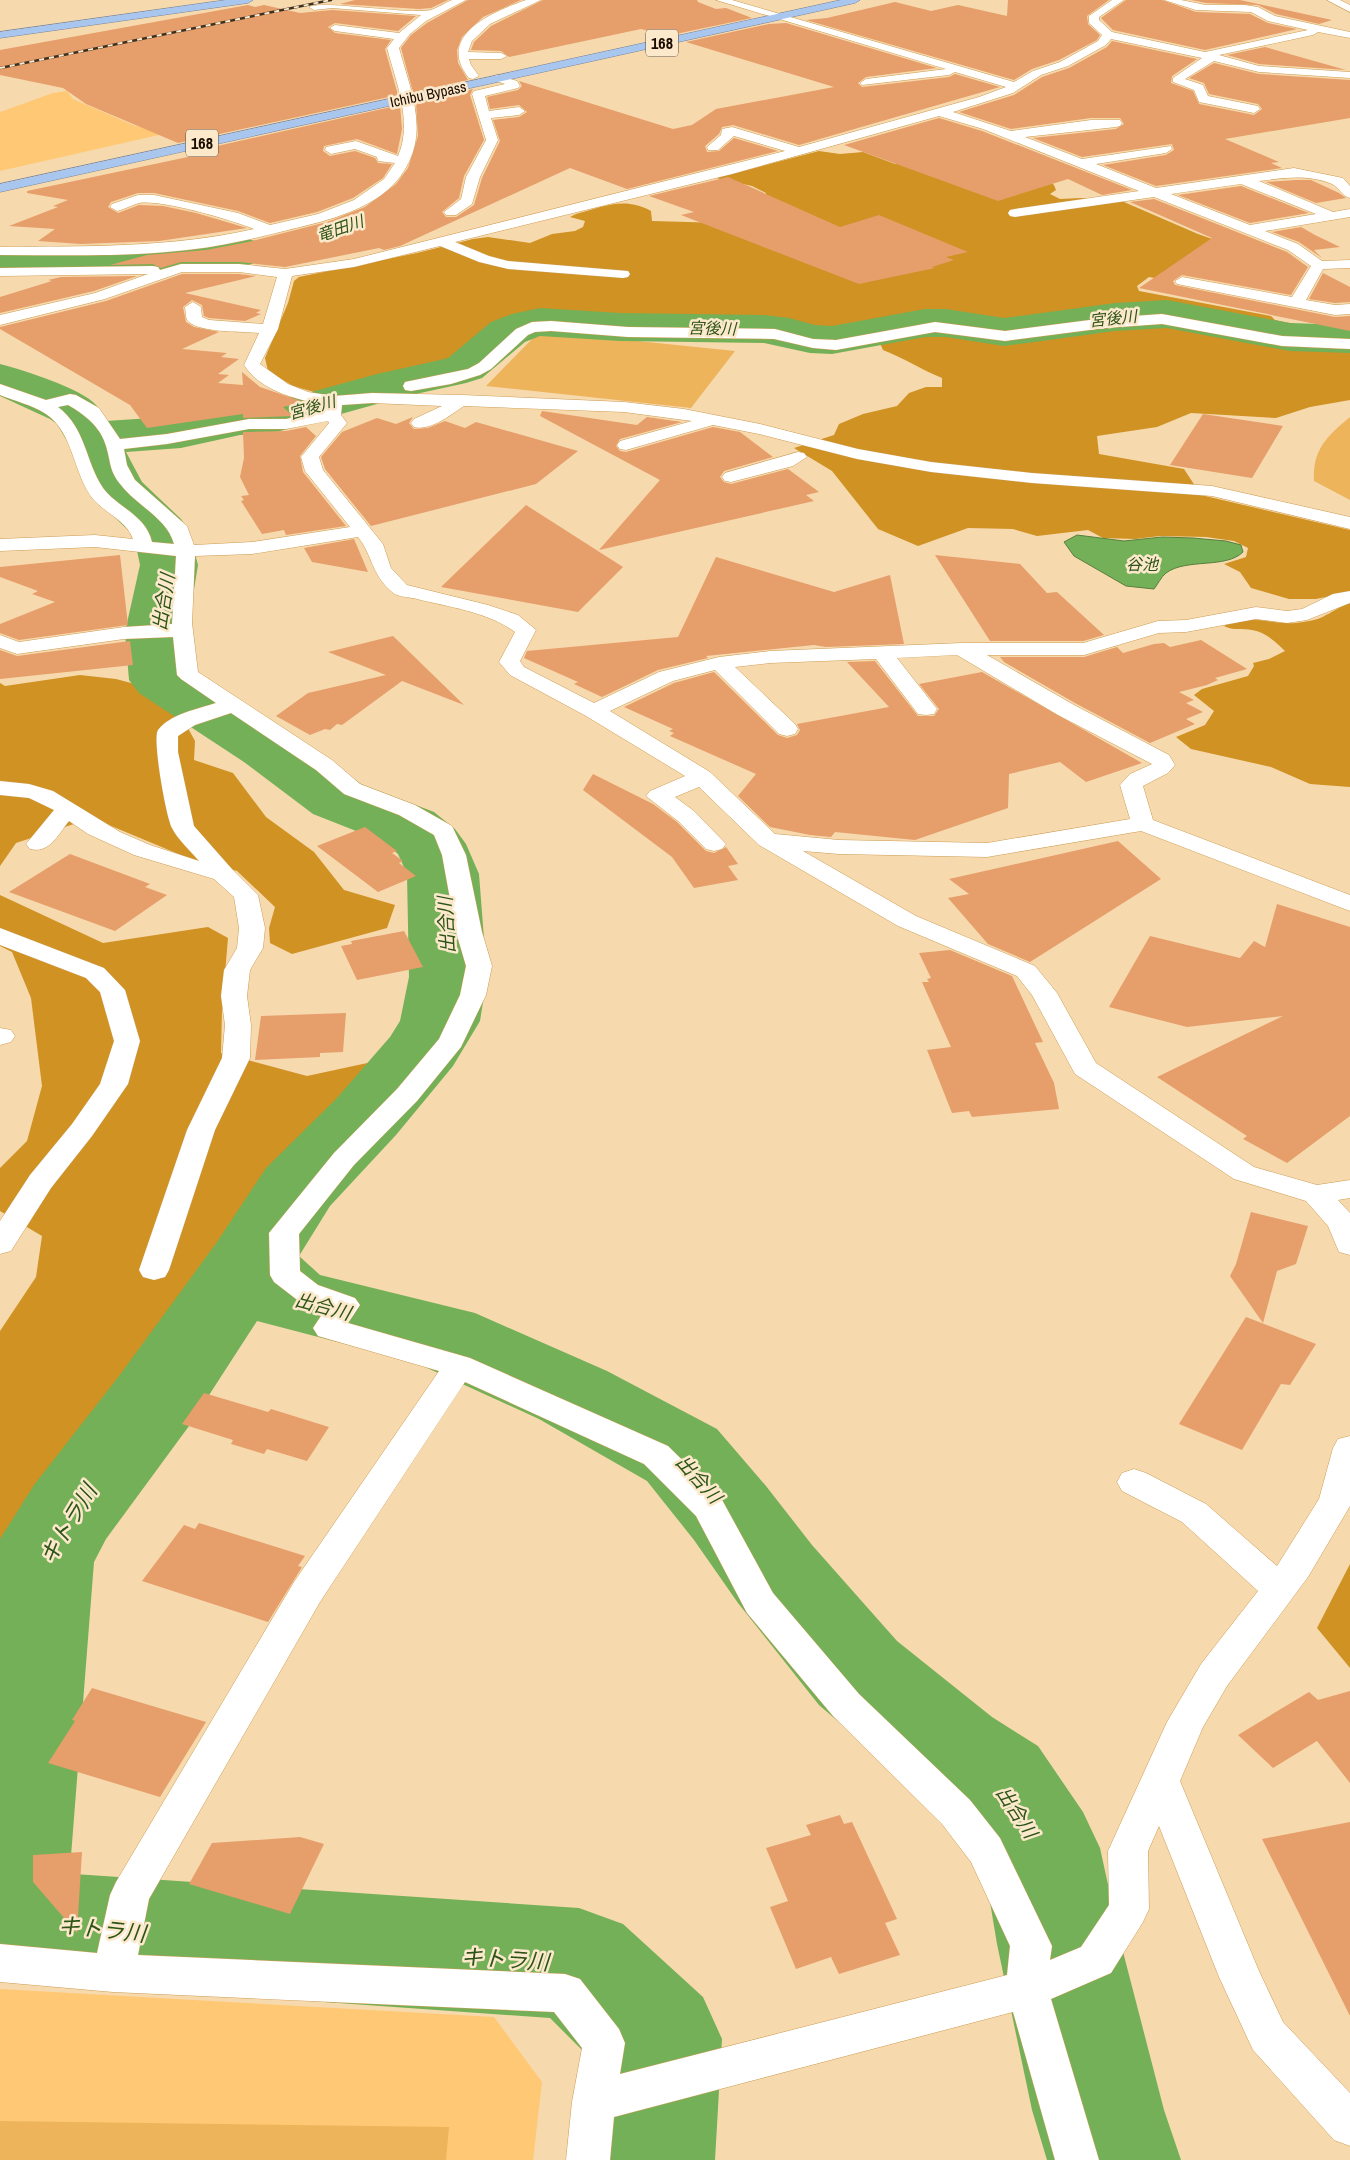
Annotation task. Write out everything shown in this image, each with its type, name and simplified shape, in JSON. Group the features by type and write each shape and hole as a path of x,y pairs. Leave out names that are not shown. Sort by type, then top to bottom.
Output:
{"highway":[{"path":"1,35 248,0"},
{"name":"Ichibu Bypass","path":"0,188 815,0"},
{"name":"Ichibu Bypass","path":"471,80 498,78 856,0"},
{"name":"Ichibu Bypass","path":"0,180 404,95"}],"street":[{"path":"0,251 178,247 269,230 332,215 358,205 387,184 408,147 412,128 393,48 400,36 416,22 460,0"},
{"path":"471,80 464,64 463,55 471,32 511,10 536,0"},
{"path":"721,0 1014,85"},
{"path":"1119,0 1094,16 1093,21 1098,28 1108,35 1259,68 1350,75"},
{"path":"1169,0 1198,8 1236,5 1266,13 1272,19 1350,35"},
{"path":"1332,0 1350,9"},
{"path":"314,7 332,5 432,13"},
{"path":"359,17 416,22"},
{"path":"335,28 400,36"},
{"path":"1254,109 1203,99 1199,88 1177,80 1208,56 1238,47 1320,30"},
{"path":"0,272 239,268 286,273 354,263 529,221 799,152 942,113 1009,90 1014,85 1036,73 1064,64 1102,43 1108,35"},
{"path":"1213,41 1238,47"},
{"path":"463,55 501,56"},
{"path":"866,83 961,71"},
{"path":"1297,85 1301,72"},
{"path":"498,78 513,83 514,86 478,94 492,140 473,177 467,201 451,212 488,222 529,221"},
{"path":"485,115 519,111"},
{"path":"942,113 966,119 1251,229 1293,247 1318,265 1350,264"},
{"path":"1007,136 1091,124 1116,123"},
{"path":"713,147 728,136 726,132 732,131 799,152"},
{"path":"996,146 1022,141"},
{"path":"331,150 356,145 385,156 383,158 402,160"},
{"path":"1080,163 1166,149"},
{"path":"1338,181 1350,169"},
{"path":"1015,213 1294,172 1338,181 1345,192 1350,194"},
{"path":"1244,180 1329,216 1350,229"},
{"path":"117,207 138,199 154,199 233,216 269,230"},
{"path":"1251,229 1350,213"},
{"path":"442,242 484,259 508,265 623,274"},
{"path":"178,247 178,269"},
{"path":"1297,302 1318,265"},
{"path":"0,320 100,296 178,269"},
{"path":"286,273 282,294 270,329 252,365 262,376 282,388 305,396 329,411 338,423 310,457 314,471 376,548 382,569 400,589 481,609 511,619 526,630 509,662 517,671 594,711 702,777 766,840 907,921 1026,971 1044,993 1085,1068 1244,1172 1316,1194 1350,1189"},
{"path":"1182,281 1335,310 1350,309"},
{"path":"193,307 194,319 206,324 270,329"},
{"path":"329,411 361,393 464,376 485,366 522,332 542,326 628,332 775,334 795,341 824,346 935,327 1005,336 1105,323 1162,319 1282,341 1350,344"},
{"path":"0,389 44,406 68,425 76,440 86,476 101,497 133,522 143,535 144,548"},
{"path":"111,439 167,439 249,424 286,424 372,398 624,407 713,420 775,433 857,454 931,467 1032,478 1212,491 1350,523"},
{"path":"44,406 70,399 93,412 111,439 118,465 128,483 180,530 186,551 182,630 188,676 324,765 352,789 407,810 444,831 454,855 469,932 479,966 473,995 451,1041 407,1096 344,1159 284,1233 285,1275 336,1316 459,1366 656,1454 709,1507 760,1603 846,1704 956,1812 986,1850 1031,1946 1027,1989 1077,2160"},
{"path":"420,423 441,414 462,400"},
{"path":"626,445 713,420"},
{"path":"731,477 787,462 798,457 779,444 775,433"},
{"path":"0,545 95,541 144,548 186,551 252,548 362,532"},
{"path":"594,711 666,676 719,663 770,658 962,649 1084,648 1158,627 1186,626 1256,613 1287,616 1307,614 1340,598 1350,597"},
{"path":"8,644 124,633 182,630"},
{"path":"962,649 1066,710 1161,760 1164,765 1156,773 1136,779 1131,785 1143,824"},
{"path":"883,654 926,709"},
{"path":"719,663 787,729"},
{"path":"154,1270 200,1130 236,1058 238,1026 234,996 238,970 250,948 252,928 246,895 222,873 183,827 167,752 167,734 187,720 233,705"},
{"path":"702,777 658,796 686,816 714,844"},
{"path":"0,788 23,790 46,796 95,829 135,848 180,865 222,873"},
{"path":"38,844 66,810"},
{"path":"766,840 839,847 987,850 1143,824 1350,904"},
{"path":"0,936 95,973 112,990 127,1041 114,1084 82,1130 40,1182 0,1244"},
{"path":"1316,1194 1342,1224 1350,1245"},
{"path":"113,1973 130,1895 307,1592 459,1366"},
{"path":"594,2102 1027,1989 1096,1960 1129,1909 1128,1851 1162,1781 1186,1722 1214,1674 1296,1567 1336,1500 1350,1448"},
{"path":"1134,1482 1194,1513 1279,1589"},
{"path":"1162,1781 1240,1977 1268,2036 1350,2125"},
{"path":"0,1963 113,1973 565,1993 604,2043 594,2102 588,2160"}],"shaded area":[{"path":"67,91 73,99 135,126 172,132 0,171 0,112 53,93"},
{"path":"819,151 840,154 863,152 895,164 924,161 1047,179 1054,185 1056,190 1050,194 1060,199 1081,198 1124,202 1198,234 1238,248 1185,264 1165,280 1149,277 1137,286 1139,291 1271,316 1275,320 1338,333 1336,337 1304,336 1243,328 1167,312 1116,315 1000,329 932,320 827,339 771,327 595,325 554,319 524,321 507,329 461,367 437,374 357,388 314,392 293,386 268,371 265,358 288,303 294,281 299,277 417,253 473,239 488,237 530,243 552,234 575,231 583,227 585,221 570,217 614,204 632,204 651,211 652,221 722,223 762,205 766,193 752,186 716,178"},
{"path":"1160,323 1350,347 1350,400 1310,407 1276,418 1191,413 1157,427 1097,436 1099,454 1184,469 1201,495 1350,530 1350,592 1316,599 1289,599 1251,588 1240,572 1224,564 1246,557 1248,548 1234,541 1206,537 1103,538 1088,530 1037,536 1013,529 968,528 918,546 878,529 832,471 794,448 834,435 839,424 863,414 897,406 909,393 926,387 942,387 942,378 883,350 879,341 937,330 983,338"},
{"path":"540,331 735,351 691,408 486,386"},
{"path":"1350,417 1350,500 1314,481 1314,470 1318,452 1323,444"},
{"path":"1350,603 1350,787 1310,784 1271,767 1191,749 1176,737 1205,725 1214,711 1194,695 1202,689 1248,676 1254,666 1253,663 1269,659 1285,651 1266,635 1257,631 1224,626 1241,620 1287,623 1308,621 1323,617"},
{"path":"80,675 116,679 146,687 178,710 195,741 194,760 233,773 266,817 314,852 344,890 395,905 387,928 292,954 270,943 269,928 275,907 237,871 188,858 92,818 16,843 0,866 0,683 5,686"},
{"path":"0,895 103,943 208,927 228,938 222,1009 221,1053 307,1076 386,1059 261,1213 21,1551 0,1662 0,1331 36,1277 42,1236 0,1211 0,1168 27,1141 42,1086 31,998 12,952 0,946"},
{"path":"1350,1564 1350,1668 1317,1628"},
{"path":"0,1989 494,2017 542,2082 533,2160 0,2160"},
{"path":"0,2121 449,2127 446,2160 0,2160"}],"water":[{"name":"谷池","path":"1077,535 1124,541 1162,537 1226,541 1241,545 1243,552 1227,560 1174,568 1164,575 1154,589 1126,586 1074,556 1064,542"}],"building":[{"path":"355,0 448,0 431,8 419,9 340,4"},
{"path":"468,0 521,0 483,17 462,37 457,50 458,63 468,80 413,92 401,48 411,35 427,23"},
{"path":"543,0 697,0 716,9 726,8 752,18 666,36 641,29 509,57 501,51 471,50 474,42 491,26"},
{"path":"1008,0 1109,0 1087,16 1088,24 1100,35 1097,40 1059,60 1032,69 1014,80 806,20 827,18 895,2 931,11 958,5 1007,16"},
{"path":"1126,0 1162,0 1196,12 1250,14 1268,23 1297,29 1205,50 1113,30 1101,18"},
{"path":"1191,0 1240,0 1332,20 1319,24 1276,14 1258,5 1206,3"},
{"path":"248,5 255,7 264,5 300,13 332,10 416,16 398,31 335,23 328,27 335,33 391,40 385,49 398,95 178,143 86,104 63,88 0,75 0,50"},
{"path":"786,23 937,68 866,77 858,83 862,87 949,77 955,74 1000,87 799,145 733,125 722,127 719,134 705,146 707,152 719,151 734,138 778,151 627,189 570,168 400,246 384,250 379,248 285,267 239,262 181,262 161,268 153,264 110,265 147,255 206,250 248,242 327,222 365,207 396,184 408,168 418,136 416,102 473,89 470,95 484,140 464,176 459,198 442,212 446,217 456,217 474,205 482,178 500,141 493,120 519,117 527,112 519,105 490,109 487,97 518,90 522,86 519,81 673,129 692,125 716,109 834,87 686,42 769,24"},
{"path":"1112,41 1197,59 1172,76 1171,83 1193,91 1199,104 1254,115 1262,109 1258,104 1209,94 1204,83 1189,78 1214,63 1259,74 1350,80 1350,118 1225,139 1279,162 1271,163 1282,168 1156,186 1103,165 1166,155 1174,150 1172,144 1082,157 1033,138 1116,129 1124,124 1120,118 1091,118 1011,129 959,112 1014,95 1042,77 1069,68 1107,47"},
{"path":"1265,47 1346,70 1259,64 1227,55"},
{"path":"400,105 402,129 397,154 357,139 324,146 323,151 330,156 355,151 375,158 378,163 392,164 383,178 353,198 317,212 270,223 238,211 154,193 138,193 111,202 108,207 118,213 139,205 163,206 196,213 247,228 159,241 81,244 38,241 55,229 9,226 58,207 53,206 68,200 27,193 27,191 202,154 195,151"},
{"path":"939,118 982,131 1132,190 1102,195 1068,179 998,201 844,145"},
{"path":"728,177 840,227 879,215 968,252 946,257 954,260 932,267 935,268 859,284 681,215 694,212 649,196"},
{"path":"1311,180 1346,198 1316,203 1266,182"},
{"path":"1241,186 1309,213 1250,223 1178,195"},
{"path":"1154,199 1287,252 1308,267 1291,295 1182,275 1173,281 1175,285 1335,317 1350,316 1350,331 1139,288 1212,238 1130,202"},
{"path":"1301,227 1340,247 1314,250 1322,258 1299,242 1272,232"},
{"path":"1323,273 1350,287 1350,302 1335,303 1309,299"},
{"path":"182,274 239,274 256,276 185,293 261,310 256,313 261,314 245,321 209,318 204,316 202,305 192,300 183,307 186,322 194,327 219,332 182,349 227,353 221,357 239,359 218,374 229,375 218,383 243,385 242,372 260,387 304,402 283,407 293,416 243,418 243,414 147,428 130,405 0,329 0,327 106,301"},
{"path":"137,276 94,291 0,313 0,297 52,281 48,280 61,277"},
{"path":"542,411 637,425 647,417 682,422 620,439 616,446 620,451 626,452 713,427 740,432 773,457 724,471 720,477 724,482 731,484 788,469 819,492 806,495 814,501 599,550 660,480 540,416"},
{"path":"1203,414 1283,426 1252,478 1170,465"},
{"path":"413,417 409,423 414,429 428,428 445,421 465,428 476,422 578,451 536,484 371,526 325,469 321,457 342,432 377,418 396,424"},
{"path":"306,427 316,436 300,456 303,472 346,526 286,535 284,530 262,534 241,501 244,500 241,496 249,495 240,477 244,458 243,432 286,431"},
{"path":"526,505 623,567 578,612 441,587"},
{"path":"354,539 368,572 312,562 304,548"},
{"path":"120,555 128,625 19,640 0,633 0,624 55,602 32,594 38,591 0,577 0,567"},
{"path":"935,555 1020,564 1047,593 1057,592 1104,635 1083,641 990,641"},
{"path":"716,557 834,592 890,575 904,644 826,647 814,645 706,656 708,658 658,670 602,697 574,684 578,682 524,658 527,651 678,637"},
{"path":"393,636 464,705 402,681 342,725 337,724 330,730 325,729 310,735 276,716 308,693 386,675 328,652"},
{"path":"1201,640 1247,669 1215,678 1218,680 1207,685 1179,692 1194,700 1186,703 1203,712 1186,719 1195,724 1150,743 1075,703 1004,662 1000,657 1084,657 1117,647 1123,653 1154,644 1164,643 1170,647"},
{"path":"130,641 133,665 0,679 0,650 17,656"},
{"path":"875,661 918,716 934,716 939,709 919,684 982,672 1142,763 1086,782 1060,762 1009,774 1008,808 915,840 835,832 831,837 810,835 770,827 738,796 756,774 670,736 674,733 669,731 673,729 624,707 674,683 714,672 778,735 787,738 797,735 800,730 797,724 889,707 847,662"},
{"path":"593,774 653,804 677,822 706,851 714,853 726,847 738,864 728,866 738,880 694,888 672,857 583,790"},
{"path":"365,827 397,851 392,853 403,861 399,863 416,876 378,892 317,846"},
{"path":"1118,841 1161,879 1030,962 988,944 948,898 969,894 949,879"},
{"path":"70,854 150,884 145,887 167,895 115,931 9,892"},
{"path":"1277,904 1350,927 1350,1116 1287,1163 1243,1139 1247,1136 1157,1077 1283,1016 1187,1027 1109,1007 1150,936 1240,958 1254,941 1265,947"},
{"path":"404,931 423,967 357,980 341,946 352,944 351,941"},
{"path":"950,950 1012,976 1043,1042 1035,1043 1054,1083 1059,1109 972,1117 969,1111 952,1113 927,1050 951,1047 922,982 929,982 927,979 931,978 919,953"},
{"path":"346,1013 343,1052 320,1053 320,1057 255,1060 261,1016"},
{"path":"1251,1212 1308,1226 1296,1264 1277,1271 1263,1323 1230,1276 1236,1264"},
{"path":"1246,1317 1316,1344 1290,1385 1281,1384 1242,1450 1179,1424"},
{"path":"204,1393 268,1412 271,1409 329,1427 307,1461 267,1449 264,1454 231,1444 233,1440 182,1424"},
{"path":"199,1523 305,1556 298,1566 302,1567 268,1622 142,1581 184,1525 195,1529"},
{"path":"92,1688 206,1722 160,1797 48,1763 75,1721 72,1720"},
{"path":"1350,1691 1350,1783 1317,1741 1273,1768 1238,1735 1309,1692 1318,1700"},
{"path":"840,1815 844,1824 852,1822 897,1919 885,1923 900,1955 839,1974 831,1957 796,1969 770,1907 788,1901 766,1848 811,1835 806,1825"},
{"path":"1350,1822 1350,2016 1262,1839"},
{"path":"300,1837 324,1844 290,1914 189,1884 212,1843"},
{"path":"82,1852 77,1933 33,1882 33,1855"}],"waterway":[{"name":"竜田川","path":"0,261 185,258 248,252"},
{"name":"宮後川","path":"91,437 137,436 181,432 240,420 273,418 394,384 449,373 465,368 508,332 528,324 540,322 620,327 764,329 789,332 810,339 832,340 925,323 946,323 1004,332 1115,317 1167,314 1290,337 1350,339"},
{"name":"出合川","path":"0,379 68,408 77,415 91,437"},
{"name":"出合川","path":"91,437 107,463 117,489 161,531 169,565 156,632 161,680 268,748 337,799 409,827 430,844 443,874 448,977 440,1021 424,1049 366,1117 297,1188 249,1263"},
{"name":"出合川","path":"249,1263 290,1299 442,1336 573,1395 682,1455 730,1513 775,1574 858,1673 952,1751 997,1781 1041,1848 1059,1944 1098,2110 1114,2160"},
{"name":"キトラ川","path":"249,1263 154,1401 70,1512 41,1561 9,1875 20,1899 38,1921 69,1929 579,1964 658,2039 648,2160"}],"railway":[{"path":"0,68 331,0"}]}
